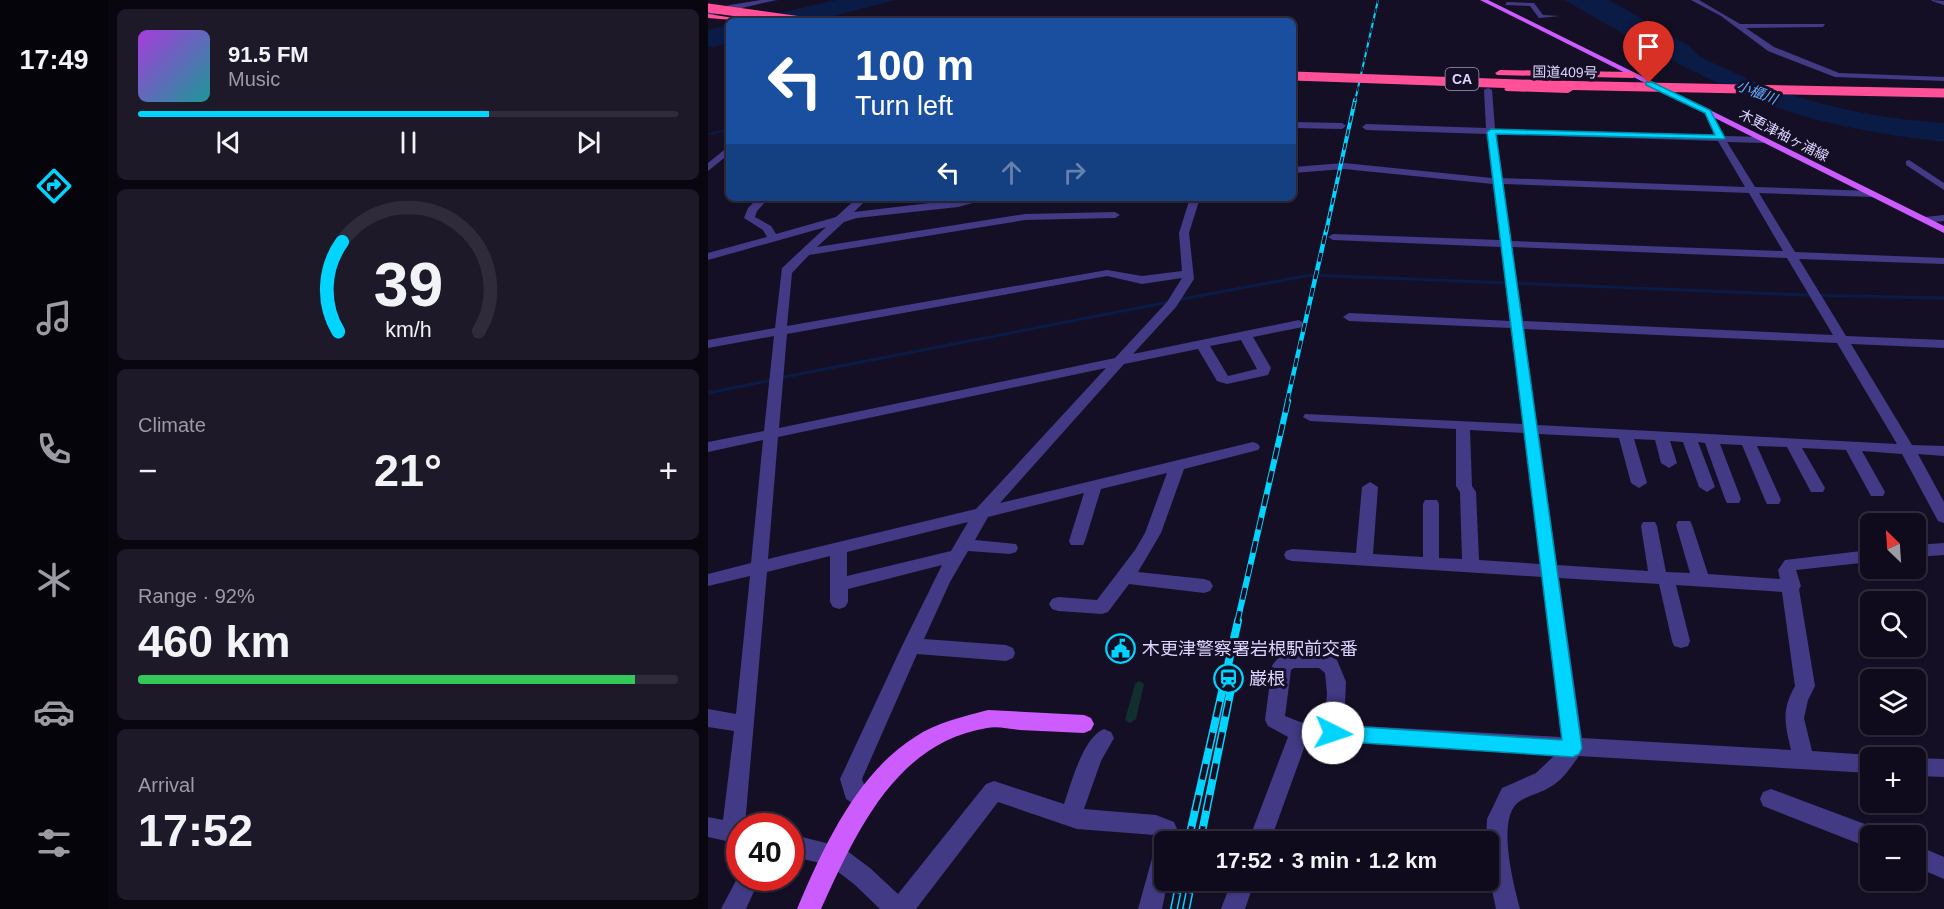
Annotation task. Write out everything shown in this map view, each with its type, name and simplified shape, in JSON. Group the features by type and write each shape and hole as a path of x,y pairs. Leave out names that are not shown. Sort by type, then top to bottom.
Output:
{"highway":[{"path":"708,6 782,18"},
{"path":"708,14 727,18"},
{"path":"708,14 741,18"},
{"path":"1327,66 1500,73 1633,75"},
{"path":"1296,74 1509,89 1665,91"},
{"name":"国道409号","path":"1296,74 1549,85 1944,89"}],"main road":[{"name":"木更津袖ヶ浦線","path":"1483,0 1944,230"},
{"path":"809,909 834,855 864,800 895,764 940,733 989,719 1084,724"}],"street":[{"path":"708,14 730,7 773,0"},
{"path":"1694,0 1739,26 1772,50 1845,77 1944,79"},
{"path":"1934,0 1944,3"},
{"path":"1505,2 1515,16 1557,16"},
{"path":"1505,2 1532,4 1541,17"},
{"path":"708,6 730,7"},
{"path":"1739,26 1823,25"},
{"path":"1488,90 1491,132 1573,748 1556,770 1543,780 1510,795 1498,819 1496,855 1508,909"},
{"path":"1708,112 1790,255 1908,450 1944,517"},
{"path":"1296,125 1342,126"},
{"path":"1366,127 1764,140"},
{"path":"710,165 726,152"},
{"path":"1910,164 1944,187"},
{"path":"1296,170 1344,166 1499,181 1873,194"},
{"path":"761,201 748,218 767,228 774,240"},
{"path":"738,813 786,273 788,268 860,201"},
{"path":"708,257 774,240 842,218 964,201"},
{"path":"864,800 854,792 851,779 855,766 942,581 959,550 982,513 1165,314 1188,279 1184,233 1194,201"},
{"path":"805,252 1025,217 1115,214"},
{"path":"1925,220 1944,218"},
{"path":"1333,237 1944,261"},
{"path":"708,344 1107,273 1142,280 1189,273"},
{"path":"1349,317 1944,344"},
{"path":"708,447 1299,324"},
{"path":"1202,344 1222,378 1227,380 1263,372 1264,368 1245,335"},
{"path":"1310,417 1944,452"},
{"path":"1463,425 1464,486 1468,492 1471,566"},
{"path":"1624,434 1639,483"},
{"path":"1661,436 1669,463"},
{"path":"1689,438 1707,487"},
{"path":"1711,439 1733,499"},
{"path":"1748,441 1773,500"},
{"path":"1792,443 1817,488"},
{"path":"708,580 1253,447"},
{"path":"1852,447 1877,492"},
{"path":"1058,604 1102,606 1142,554 1153,533 1177,466"},
{"path":"1077,541 1094,487"},
{"path":"1364,560 1370,487"},
{"path":"1431,504 1431,564"},
{"path":"1649,525 1680,641"},
{"path":"1684,525 1701,580"},
{"path":"838,548 839,593 959,550 1010,548"},
{"path":"1926,550 1944,549"},
{"path":"1292,555 1792,586"},
{"path":"1804,760 1794,718 1798,699 1804,686 1792,586 1787,570 1791,564 1860,557"},
{"path":"1125,577 1204,586"},
{"path":"911,646 1006,653"},
{"path":"1333,733 1337,683 1332,667 1324,661 1290,660 1282,666 1275,720 1286,728 1300,731 1573,748 1860,763"},
{"path":"708,718 745,724"},
{"path":"1263,831 1300,731"},
{"path":"1070,817 1092,756 1104,738"},
{"path":"1926,767 1944,768"},
{"path":"804,848 834,855 899,909 994,791 1070,817 1156,825 1166,831"},
{"path":"1771,799 1860,833"},
{"path":"708,827 726,831"},
{"path":"1926,860 1944,868"},
{"path":"733,909 742,891"},
{"path":"1150,909 1154,891"},
{"path":"1233,909 1240,891"}],"green space":[{"path":"1139,681 1144,684 1136,719 1130,723 1125,720 1135,684"}],"water":[{"path":"836,0 896,0 826,18 758,18"},
{"name":"小櫃川","path":"1564,0 1609,0 1691,47 1707,60 1752,80 1805,99 1887,117 1944,123 1944,142 1837,125 1754,99 1689,69"},
{"path":"726,26 726,44 708,48 708,30"}],"waterway":[{"path":"767,2 778,0"},
{"path":"708,134 726,131"},
{"path":"1177,300 1311,275 1807,295 1944,298"},
{"path":"779,378 1169,302"},
{"path":"708,393 772,380"}],"railway":[{"path":"1355,101 1378,0"},
{"path":"1326,232 1355,100"},
{"path":"1287,402 1326,231"},
{"path":"1237,623 1288,401"},
{"path":"1190,831 1238,621"},
{"path":"1202,831 1231,689"},
{"path":"1174,909 1178,891"},
{"path":"1186,909 1190,891"}],"place":[{"name":"木更津警察署岩根駅前交番","path":"1121,649"},
{"name":"巌根","path":"1228,679"}],"route":[{"path":"1333,733 1573,748 1491,132 1721,138 1708,112 1649,83"}]}
